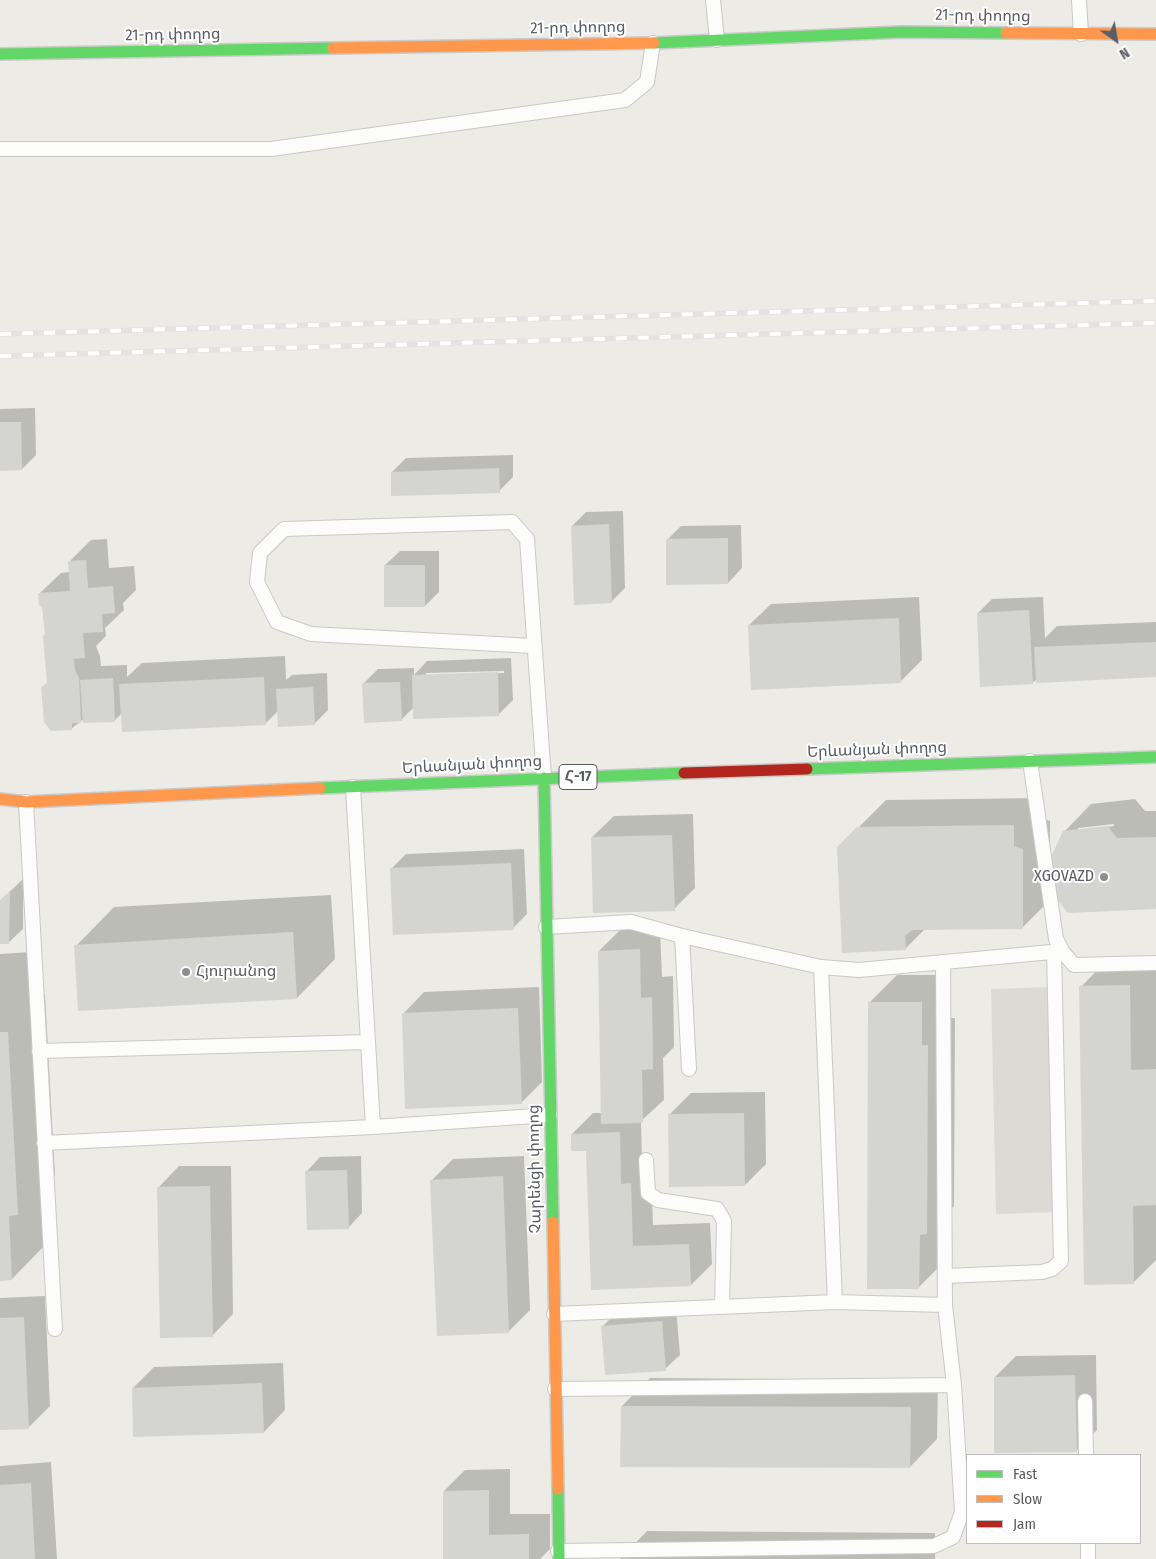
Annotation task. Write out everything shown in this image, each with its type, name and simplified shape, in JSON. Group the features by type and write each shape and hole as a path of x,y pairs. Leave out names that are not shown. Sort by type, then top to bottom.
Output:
{"main road":[{"name":"21-րդ փողոց","path":"0,54 653,43 901,32 1156,34"},
{"name":"Երևանյան փողոց","path":"0,799 26,802 544,778 1156,756"},
{"name":"Չարենցի փողոց","path":"544,778 558,1555"}],"lane":[{"path":"713,0 717,40"},
{"path":"1079,0 1081,34"},
{"path":"0,149 271,149 625,100 647,82 653,43"},
{"path":"534,646 310,634 277,622 257,582 260,554 284,529 512,522 527,539 544,778"},
{"path":"945,1276 1042,1272 1052,1269 1061,1261 1058,951 1030,761"},
{"path":"353,787 373,1127"},
{"path":"26,802 55,1329"},
{"path":"546,927 631,922 682,936 821,967 859,970 1058,951 1074,965 1156,963"},
{"path":"682,936 689,1069"},
{"path":"558,1555 934,1546 953,1537 965,1512 945,1305 943,962"},
{"path":"821,967 835,1302"},
{"path":"39,1051 368,1042"},
{"path":"44,1143 373,1127 550,1115"},
{"path":"646,1160 648,1193 658,1200 717,1209 724,1221 722,1307"},
{"path":"554,1314 835,1302 945,1305"},
{"path":"555,1389 954,1385"},
{"path":"1085,1401 1086,1454"},
{"path":"1088,1544 1088,1559"}],"shaded area":[{"path":"1051,987 1057,1212 996,1214 991,989"}],"building":[{"path":"0,422 21,422 22,470 0,471"},
{"path":"499,468 500,493 391,496 391,472"},
{"path":"609,524 612,603 574,605 571,526"},
{"path":"728,538 728,584 666,585 666,539"},
{"path":"86,560 88,588 113,586 115,613 102,614 103,632 83,633 85,658 74,659 75,670 79,678 81,723 72,723 72,730 51,731 44,722 41,687 47,683 43,637 45,634 42,607 39,605 38,593 70,591 68,561"},
{"path":"384,565 425,565 425,607 384,607"},
{"path":"1029,610 1033,684 980,687 977,613"},
{"path":"899,618 901,683 751,690 748,625"},
{"path":"1156,642 1156,677 1036,683 1034,647"},
{"path":"498,672 499,716 413,719 412,675"},
{"path":"264,677 266,725 122,732 119,684"},
{"path":"113,678 115,722 83,723 80,680"},
{"path":"400,682 402,721 364,723 362,683"},
{"path":"313,687 315,725 278,727 276,689"},
{"path":"1014,825 1014,846 1023,849 1023,929 912,930 905,936 906,950 842,953 837,847 857,827"},
{"name":"XGOVAZD","path":"1108,826 1117,838 1156,837 1156,909 1068,913 1055,897 1051,857 1063,831"},
{"path":"672,835 675,911 593,913 591,837"},
{"path":"511,863 514,930 393,935 390,868"},
{"path":"10,891 9,944 0,944 0,900"},
{"name":"Հյուրանոց","path":"293,932 297,999 78,1011 74,945"},
{"path":"640,949 641,998 652,997 653,1069 642,1070 643,1123 601,1124 598,951"},
{"path":"1130,985 1131,1070 1156,1069 1156,1205 1133,1206 1134,1284 1084,1285 1079,986"},
{"path":"868,1002 922,1002 922,1045 928,1045 927,1234 920,1235 919,1289 867,1289"},
{"path":"518,1008 522,1104 405,1109 402,1013"},
{"path":"0,1032 8,1032 18,1215 9,1216 12,1280 0,1281"},
{"path":"744,1113 745,1186 669,1187 668,1114"},
{"path":"620,1132 621,1184 631,1183 633,1246 689,1244 691,1286 591,1290 586,1151 571,1151 571,1134"},
{"path":"347,1170 349,1229 307,1230 305,1171"},
{"path":"503,1176 509,1333 437,1336 430,1180"},
{"path":"210,1186 213,1337 160,1338 157,1187"},
{"path":"24,1317 29,1429 0,1430 0,1318"},
{"path":"662,1321 666,1371 605,1375 601,1326"},
{"path":"1075,1375 1077,1452 994,1453 994,1377"},
{"path":"262,1383 264,1433 133,1437 132,1388"},
{"path":"621,1406 911,1407 910,1468 620,1467"},
{"path":"31,1483 35,1559 0,1559 0,1485"},
{"path":"489,1490 489,1535 529,1534 529,1559 443,1559 443,1491"}],"railway":[{"path":"0,334 1156,301"},
{"path":"0,356 1156,323"}],"traffic: fast":[{"path":"654,43 901,32 1006,33"},
{"path":"0,54 333,48"},
{"path":"807,769 1156,757"},
{"path":"320,788 684,773"},
{"path":"544,778 553,1222"},
{"path":"558,1489 559,1559"}],"traffic: slow":[{"path":"1006,33 1156,34"},
{"path":"333,48 654,43"},
{"path":"0,799 26,802 320,788"},
{"path":"553,1222 558,1489"}],"traffic: jam":[{"path":"684,773 807,769"}],"place":[{"name":"XGOVAZD","path":"1104,877"},
{"name":"Հյուրանոց","path":"186,972"}]}
